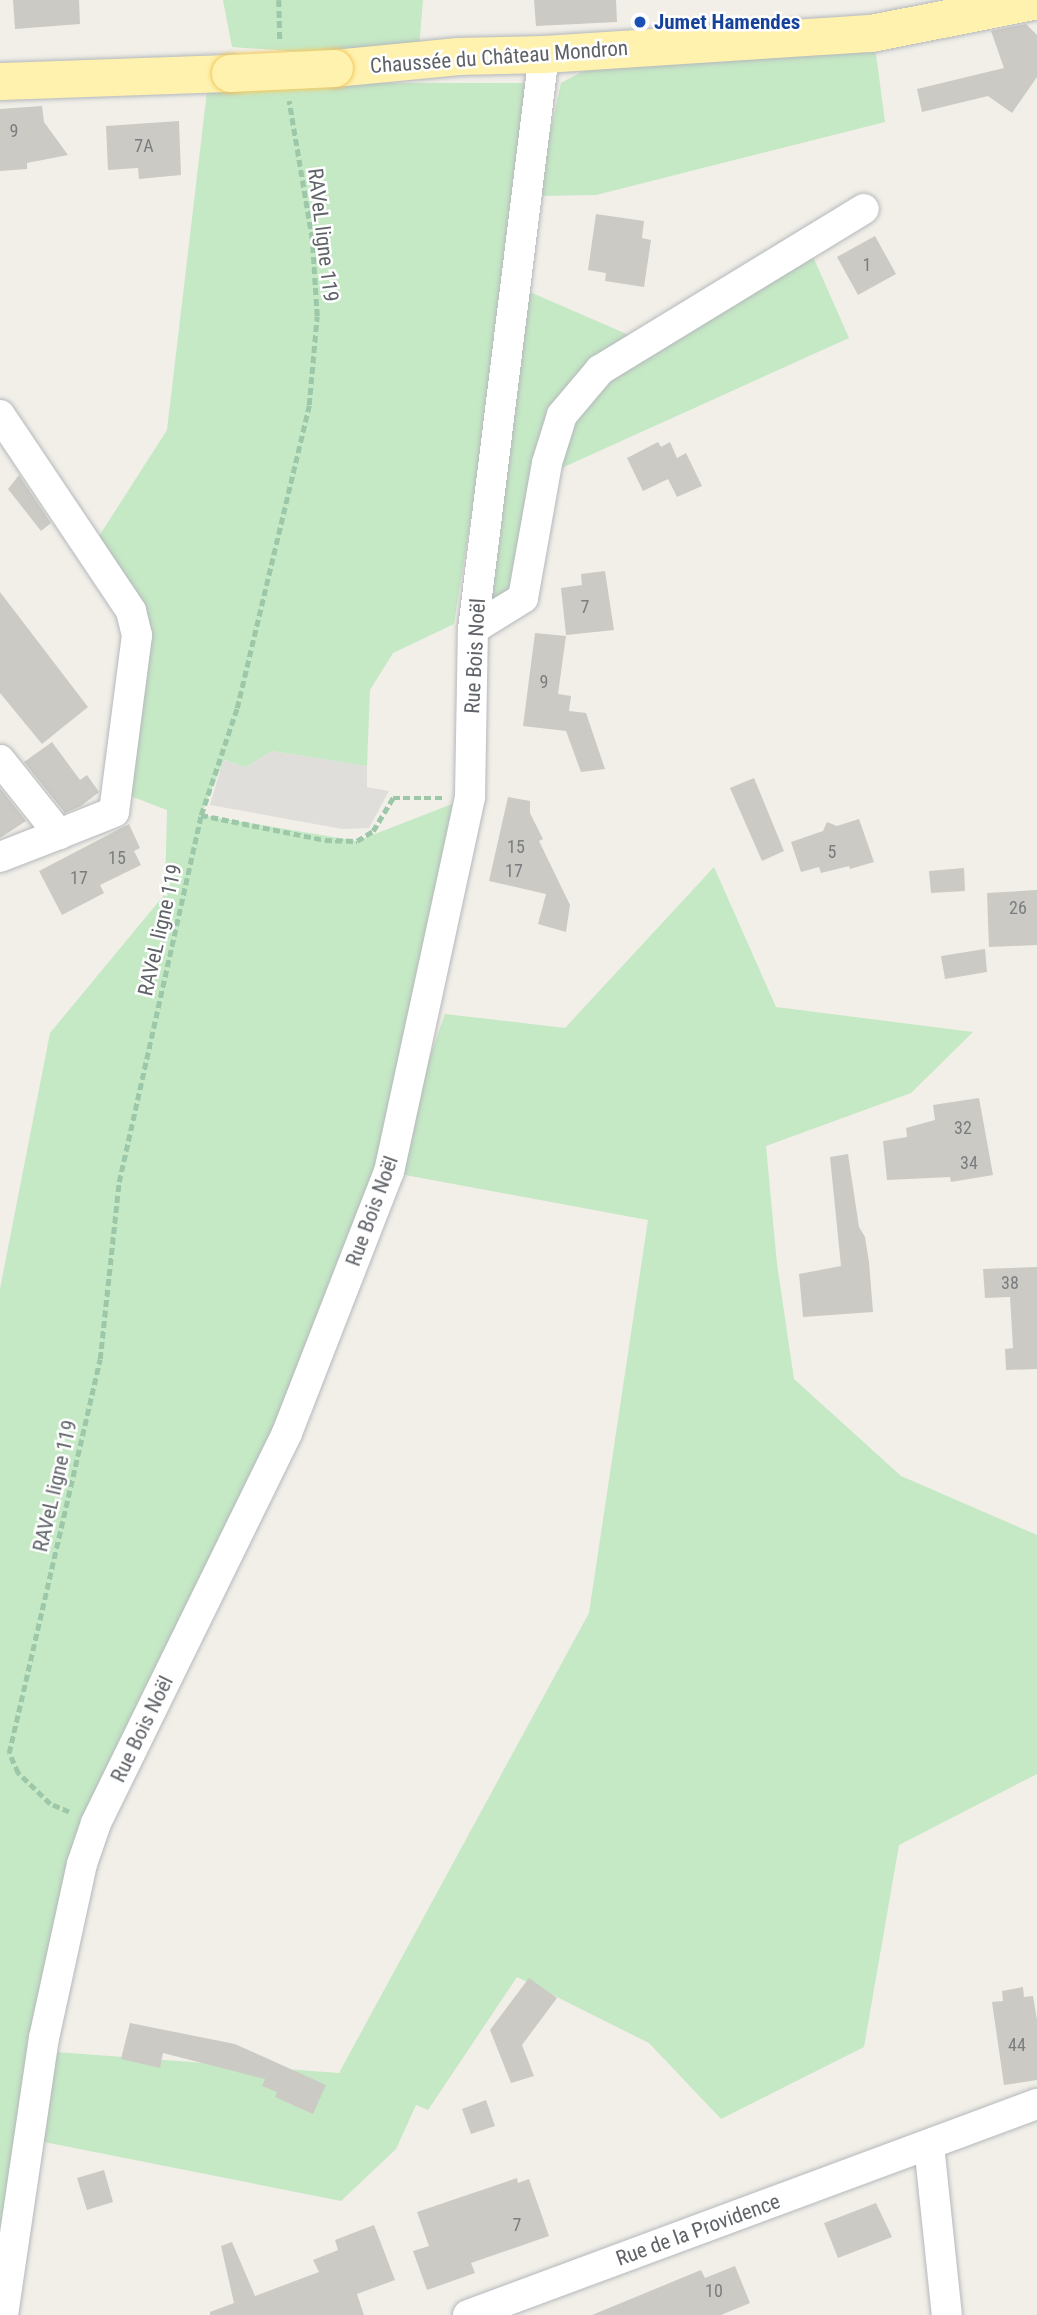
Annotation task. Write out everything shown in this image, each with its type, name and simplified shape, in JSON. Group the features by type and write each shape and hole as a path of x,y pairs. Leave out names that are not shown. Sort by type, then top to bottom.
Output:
{"main road":[{"name":"Chaussée du Château Mondron","path":"0,80 334,68 458,56 544,54 871,33 1037,0"}],"street":[{"name":"Rue Bois Noël","path":"3,2315 44,2038 82,1864 96,1823 287,1433 389,1172 470,797 473,629 544,54"},
{"path":"473,629 523,598 547,463 562,415 600,370 864,209"},
{"path":"0,415 131,611 137,635 137,657 114,812 0,857"},
{"path":"0,760 60,834"},
{"name":"Rue de la Providence","path":"468,2315 1037,2104"},
{"path":"929,2145 947,2315"}],"path":[{"path":"279,0 282,53"},
{"name":"RAVeL ligne 119","path":"96,1823 50,1804 18,1773 9,1753 100,1359 119,1182 201,815 237,708 309,405 317,316 312,239 288,94"},
{"path":"201,815 325,840 357,841 373,831 393,798 470,797"}],"shaded area":[{"path":"272,751 367,766 367,787 389,791 369,828 342,829 210,805 223,760 246,767"}],"green space":[{"path":"223,0 423,0 418,60 232,47"},
{"path":"874,39 885,122 596,195 536,196 561,83 587,69"},
{"path":"208,83 540,83 454,624 393,653 370,690 367,766 272,751 246,767 224,760 201,815 357,841 470,797 392,1164 445,1014 565,1028 714,867 776,1007 973,1032 911,1093 766,1146 777,1264 794,1379 901,1476 1037,1535 1037,1774 899,1845 864,2047 721,2119 649,2043 517,1977 428,2110 416,2105 396,2149 341,2201 29,2139 0,2315 0,1289 50,1033 165,894 167,810 117,791 132,616 94,544 167,430","holes":["389,1172 648,1220 589,1613 339,2073 42,2051 96,1823"]},
{"path":"811,252 849,338 544,476 523,598 473,629 523,289 645,342"}],"building":[{"path":"13,0 79,0 80,24 15,29"},
{"path":"534,0 616,0 617,22 536,26"},
{"path":"1026,24 1037,35 1037,77 1012,113 988,96 922,112 917,89 1004,68 991,31"},
{"path":"42,106 44,122 68,155 27,163 27,169 0,171 0,109"},
{"path":"179,121 181,175 139,179 138,168 108,170 106,126"},
{"path":"596,214 644,221 642,238 651,240 644,287 605,281 606,273 588,270"},
{"path":"875,236 896,274 858,295 837,257"},
{"path":"658,442 661,447 670,442 677,458 686,453 702,486 677,497 668,479 643,491 627,458"},
{"path":"19,475 51,523 41,531 8,489"},
{"path":"605,571 614,630 566,635 561,588 582,585 581,574"},
{"path":"0,592 88,707 42,744 0,693"},
{"path":"535,633 566,636 558,694 571,696 569,711 586,713 605,769 581,772 566,731 523,726"},
{"path":"52,742 80,780 87,775 99,792 81,806 65,813 24,762"},
{"path":"754,778 784,851 762,861 730,788"},
{"path":"0,788 26,821 0,838"},
{"path":"508,797 530,801 530,813 543,839 539,841 570,905 566,932 538,924 546,894 489,881"},
{"path":"859,819 874,862 821,873 819,867 801,872 791,842 823,831 827,822 837,826"},
{"path":"129,824 140,848 134,851 141,865 100,885 104,893 62,915 39,871"},
{"path":"964,868 965,891 931,893 929,871"},
{"path":"1037,890 1037,945 989,947 987,893"},
{"path":"985,949 987,972 945,979 941,956"},
{"path":"979,1098 993,1175 951,1182 950,1177 887,1180 883,1141 907,1137 906,1128 935,1120 933,1105"},
{"path":"848,1154 859,1227 865,1237 869,1262 873,1312 803,1317 799,1274 841,1266 830,1157"},
{"path":"1037,1267 1037,1369 1006,1370 1005,1349 1013,1348 1010,1297 985,1298 983,1269"},
{"path":"529,1978 557,1998 522,2045 534,2076 511,2083 490,2030"},
{"path":"1023,1987 1024,1997 1033,1996 1037,2020 1037,2080 1004,2085 992,2002 1003,2001 1002,1991"},
{"path":"130,2023 235,2044 326,2085 313,2114 275,2097 277,2092 262,2086 265,2079 163,2053 160,2068 121,2059"},
{"path":"486,2100 495,2126 471,2134 462,2109"},
{"path":"104,2170 113,2202 87,2210 77,2178"},
{"path":"517,2178 518,2183 529,2179 549,2236 471,2263 475,2273 427,2290 413,2251 429,2246 417,2212"},
{"path":"876,2203 892,2237 838,2258 824,2223"},
{"path":"374,2225 395,2280 357,2294 364,2315 210,2315 210,2312 234,2303 221,2246 232,2242 255,2296 319,2272 313,2260 338,2250 335,2240"},
{"path":"735,2266 750,2303 721,2315 592,2315 701,2270 705,2278"}],"place":[{"name":"Jumet Hamendes","path":"640,22"}]}
